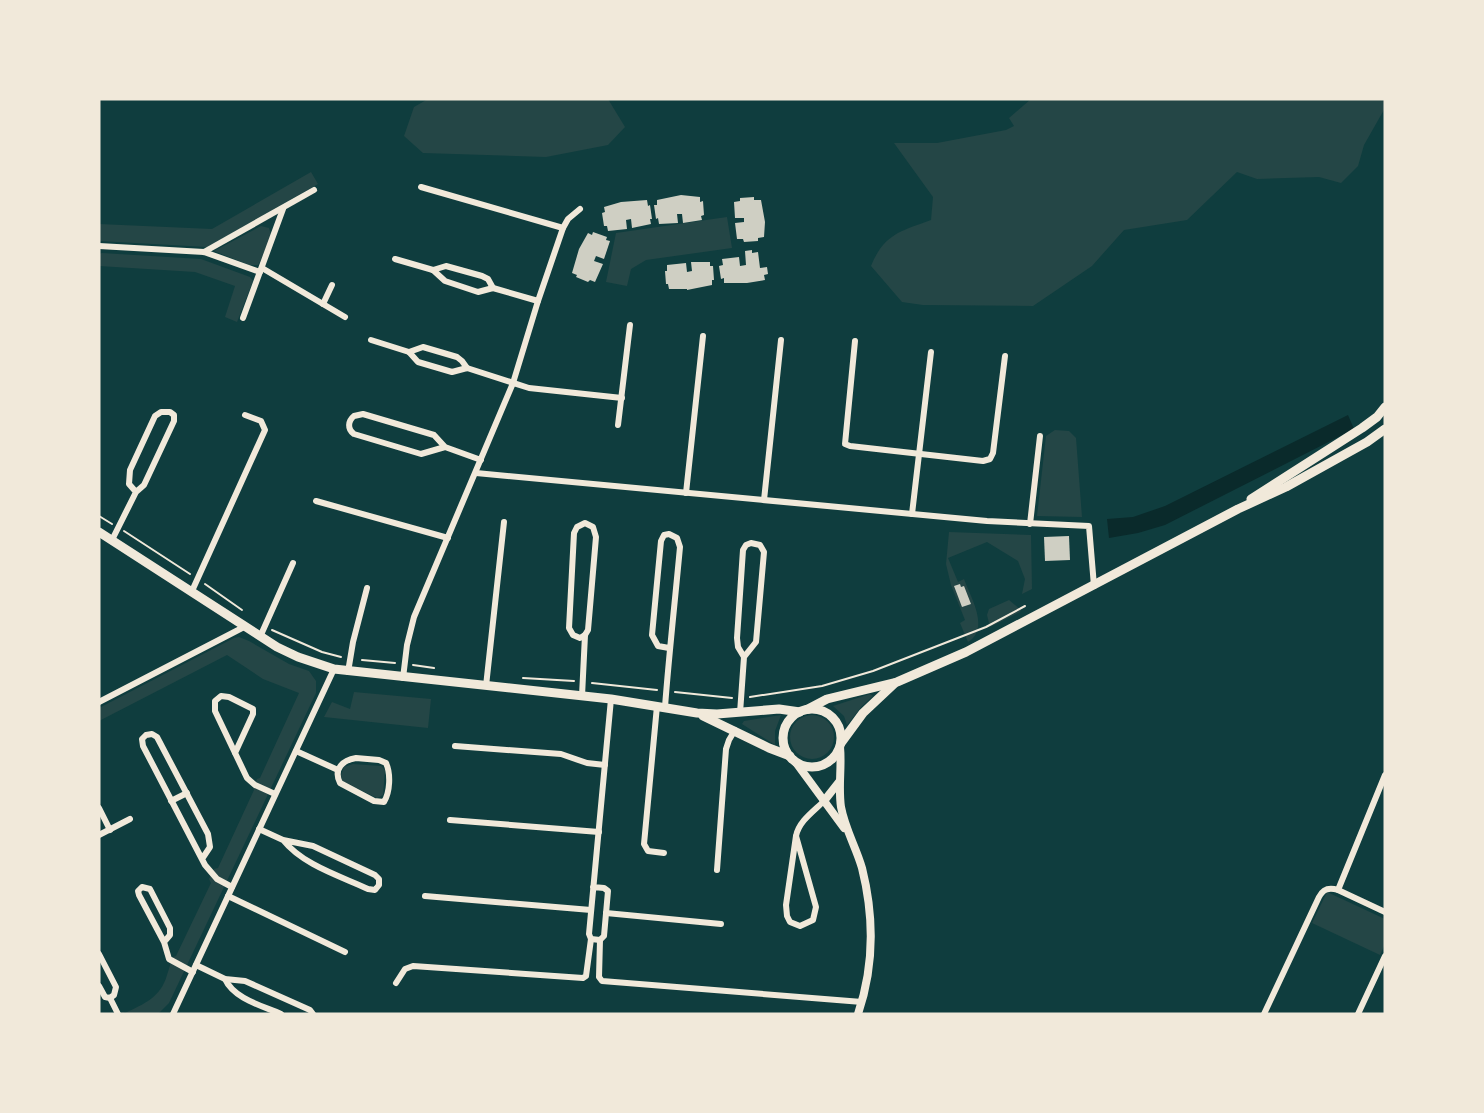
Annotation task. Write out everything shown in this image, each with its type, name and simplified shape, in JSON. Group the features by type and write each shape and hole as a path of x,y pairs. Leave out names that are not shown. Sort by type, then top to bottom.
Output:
{"main road":[{"path":"1238,509 1362,428 1377,417 1385,407"},
{"path":"792,758 784,746 785,729 790,718 804,710 827,699 897,682 966,652 1238,509 1286,487 1367,442 1385,429"},
{"path":"99,532 260,637 298,657 334,669 611,699 697,713 740,713 779,709 820,710 831,715 838,725 840,745"},
{"path":"697,713 805,766 817,766 828,762 863,713 897,682"}],"street":[{"path":"422,187 563,228"},
{"path":"204,252 314,190"},
{"path":"243,318 283,208"},
{"path":"403,678 414,617 513,383 563,228 568,219 580,209"},
{"path":"99,246 204,252 261,270 345,318"},
{"path":"395,259 434,270 446,266 482,276 488,279 493,288"},
{"path":"434,270 441,280 467,288 481,292 493,288 538,301"},
{"path":"323,304 332,285"},
{"path":"618,425 630,325"},
{"path":"686,493 702,336"},
{"path":"371,340 409,352 418,362 452,372 466,368 535,389 622,398"},
{"path":"764,500 781,340"},
{"path":"855,340 845,444 983,461 990,459 993,453 1005,356"},
{"path":"409,352 423,347 457,357 466,368"},
{"path":"912,514 931,352"},
{"path":"112,540 136,492 144,484 174,421 174,415 170,412 161,412 155,417 130,470 129,484 136,492"},
{"path":"192,591 265,430 261,421 245,414"},
{"path":"446,447 421,454 354,434 349,423 354,416 363,414 434,435 446,447 481,460"},
{"path":"1029,524 1040,436"},
{"path":"476,473 912,514 1029,524 1089,526 1094,586"},
{"path":"316,501 448,538"},
{"path":"486,686 504,522"},
{"path":"582,696 585,636 588,630 596,533 593,527 585,523 574,533 569,628 576,637 585,636"},
{"path":"664,853 648,851 644,844 661,707 666,692 680,547 677,538 669,534 664,535 661,542 652,635 658,646 669,648"},
{"path":"740,713 744,657 737,644 737,638 743,550 751,543 760,545 764,552 756,642 744,657"},
{"path":"260,637 293,563"},
{"path":"348,672 349,659 367,588"},
{"path":"99,702 244,627"},
{"path":"173,1014 334,669"},
{"path":"235,753 253,709 229,697 221,696 214,701 213,708 244,773 251,782 275,795"},
{"path":"396,983 405,969 413,966 584,978 591,939 589,934 591,910 611,699"},
{"path":"717,870 726,749 735,730"},
{"path":"202,859 208,851 210,838 157,737 152,734 146,735 142,740 143,746 202,859 217,879 232,887"},
{"path":"840,745 841,806 848,833 861,866 870,920 870,958 858,1014"},
{"path":"455,746 561,754 587,763 605,765"},
{"path":"296,751 338,770"},
{"path":"792,758 848,833"},
{"path":"352,759 383,761 389,771 387,798 384,802 379,803 343,786 338,779 338,770 342,763 352,759"},
{"path":"1338,890 1382,791 1385,775"},
{"path":"796,836 816,907 813,920 800,926 790,922 786,912 796,836 802,824 839,782"},
{"path":"171,801 187,793"},
{"path":"99,808 110,830"},
{"path":"99,835 130,819"},
{"path":"450,820 598,832"},
{"path":"259,829 283,840 313,846 375,875 380,879 379,885 375,890 368,889 294,852 283,840"},
{"path":"164,942 170,935 168,924 150,889 142,887 138,891 139,895 164,942 171,962 225,979 245,981 310,1010 314,1014"},
{"path":"593,887 604,888 608,891 604,938 601,944 599,977 602,981 862,1002"},
{"path":"1264,1014 1319,897 1328,889 1338,890 1385,912"},
{"path":"228,896 345,952"},
{"path":"425,896 591,910"},
{"path":"606,913 721,924"},
{"path":"591,939 601,944"},
{"path":"99,954 116,987 114,995 110,998"},
{"path":"1358,1014 1385,956"},
{"path":"225,979 229,987 238,994 281,1014"},
{"path":"99,986 105,997 110,998 118,1014"}],"path":[{"path":"99,516 245,613"},
{"path":"519,677 741,699 822,686 873,671 986,627 1025,606"},
{"path":"264,626 322,652 349,659 440,669"}],"shaded area":[{"path":"428,99 608,99 625,127 608,145 546,157 423,153 404,136 414,107"},
{"path":"1031,99 1385,99 1385,108 1364,145 1358,166 1341,183 1319,177 1257,179 1237,172 1187,220 1124,230 1092,266 1033,306 923,305 902,302 871,266 876,255 888,240 902,231 931,220 933,197 894,143 937,143 1006,130 1014,126 1009,118"},
{"path":"311,172 318,184 207,247 99,241 99,224 212,229"},
{"path":"727,217 732,248 646,260 631,269 627,286 606,282 616,233"},
{"path":"261,226 269,228 271,235 258,265 249,265 214,251"},
{"path":"99,254 201,259 250,277 253,281 237,322 225,317 235,286 195,272 99,266"},
{"path":"1348,415 1354,429 1165,525 1109,538 1107,519 1133,517 1165,506"},
{"path":"1055,430 1069,431 1076,438 1082,517 1037,516 1046,436"},
{"path":"949,532 1031,535 1032,589 1022,594 1025,579 1018,561 987,542 948,558 958,582 964,579 977,613 978,629 968,642 960,623 965,620 951,585 946,564"},
{"path":"1009,600 1021,610 1020,612 990,627 987,615 989,609"},
{"path":"239,637 289,664 309,671 316,681 316,693 169,1003 158,1014 118,1014 139,1006 161,989 173,957 176,956 211,883 209,879 214,869 218,868 257,779 260,778 299,693 263,679 227,655 99,721 99,708"},
{"path":"354,692 431,699 428,728 324,717 332,702 350,709"},
{"path":"870,694 873,696 847,725 844,716 833,706"},
{"path":"781,715 775,731 775,745 742,724 744,721"},
{"path":"812,715 828,721 834,737 828,753 812,759 796,753 790,737 796,721"},
{"path":"353,764 381,766 385,770 383,795 377,798 342,781 341,775 344,767"},
{"path":"1327,892 1385,919 1385,944 1380,955 1312,923"}],"building":[{"path":"681,195 700,197 700,202 703,201 702,220 683,223 682,214 677,214 678,223 659,224 654,205 657,205 657,200"},
{"path":"754,197 754,200 761,200 765,222 764,237 758,238 758,241 744,242 743,239 737,239 735,223 744,222 744,218 735,218 734,202 740,201 740,198"},
{"path":"647,200 648,206 650,205 651,224 632,228 631,219 626,220 627,229 608,231 607,226 604,226 602,213 605,212 604,207 621,202"},
{"path":"593,232 607,237 606,240 610,241 604,259 596,256 594,261 603,264 595,282 590,280 588,282 572,273 579,249 588,233 592,235"},
{"path":"752,250 752,253 758,252 760,268 767,267 768,274 764,275 765,280 724,283 719,266 723,265 722,259 739,257 740,266 746,265 745,251"},
{"path":"691,262 710,262 710,266 713,266 712,285 687,290 669,289 666,284 667,265 686,263 687,272 692,271"},
{"path":"1069,536 1070,560 1045,561 1044,537"},
{"path":"960,584 961,587 964,586 971,604 962,607 954,586"}]}
